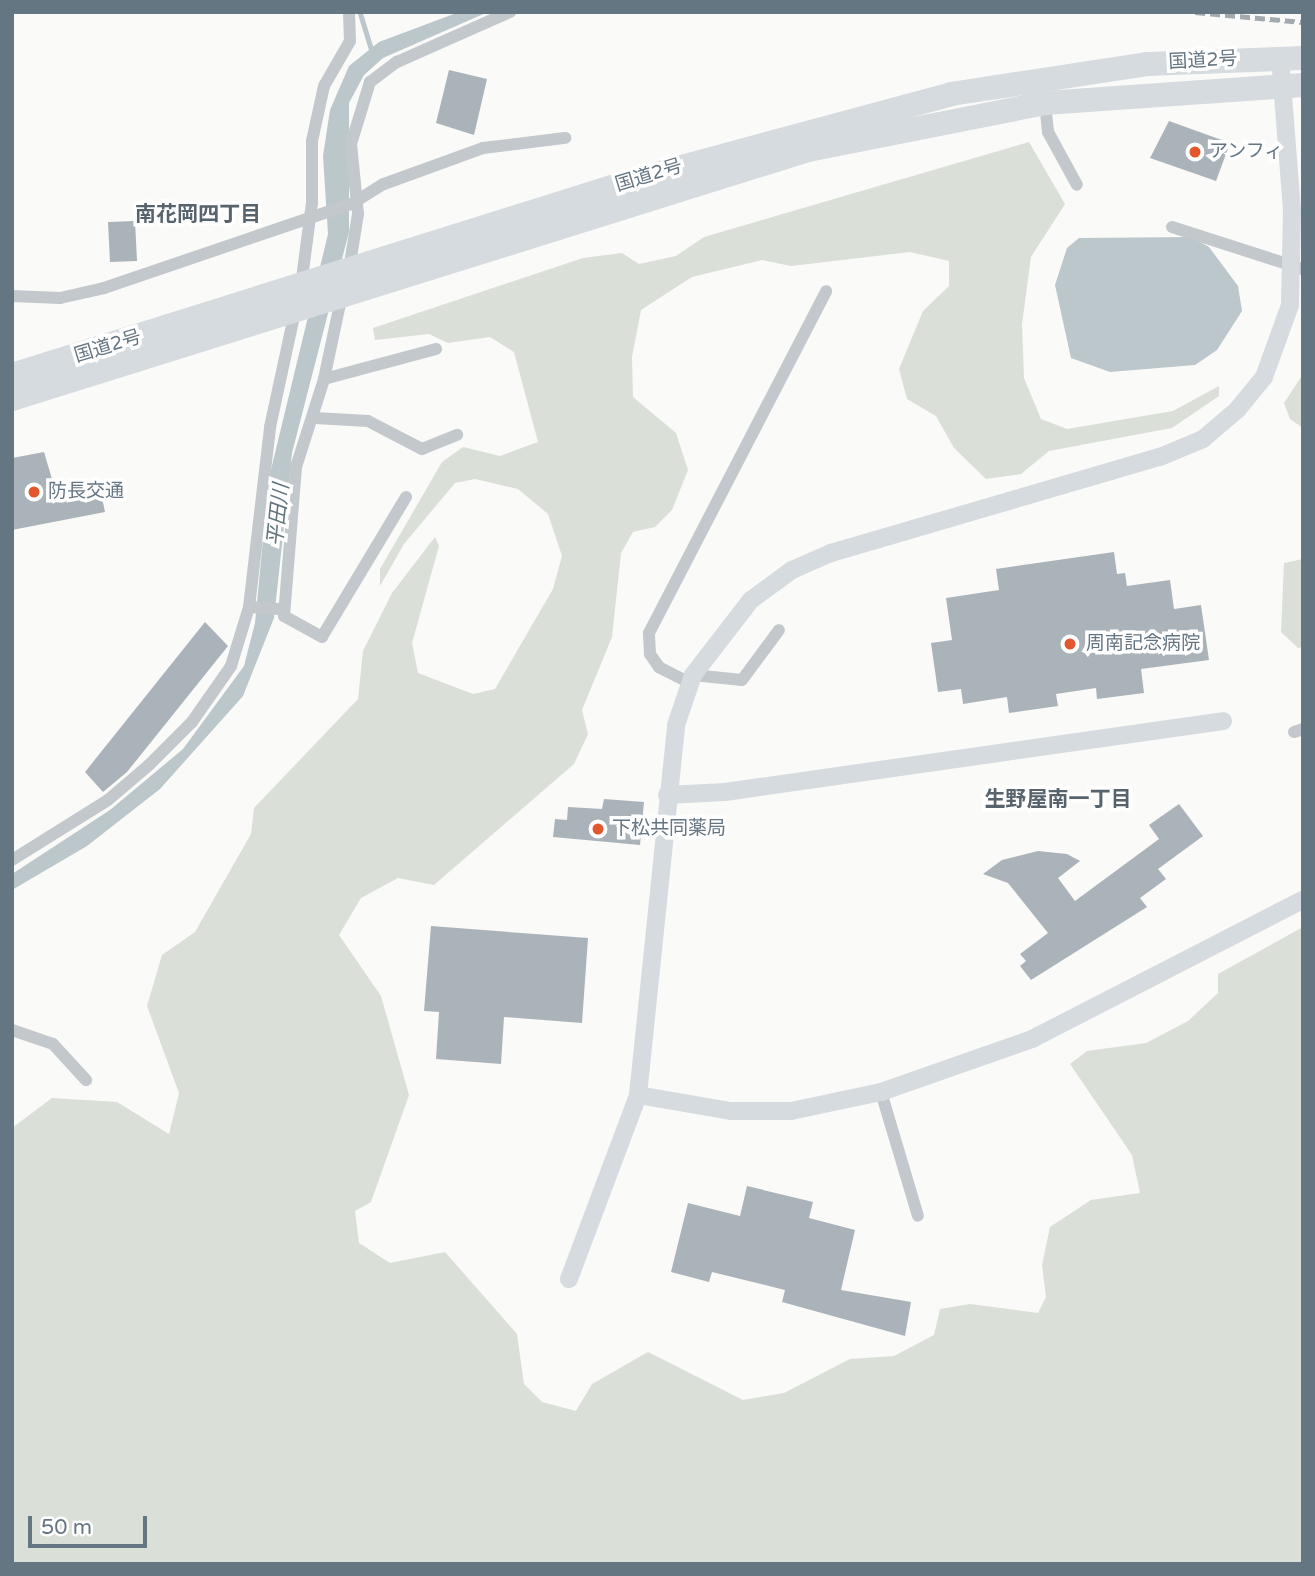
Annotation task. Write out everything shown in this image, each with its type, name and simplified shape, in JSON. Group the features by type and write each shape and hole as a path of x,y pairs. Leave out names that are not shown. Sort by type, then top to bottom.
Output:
{"highway":[{"name":"国道2号","path":"12,399 283,316 357,281 636,179 951,94 1134,65 1292,58"},
{"name":"国道2号","path":"12,375 292,290 357,281 808,150 1045,103 1293,85"}],"street":[{"path":"12,860 107,800 192,722 231,666 251,607 270,427 315,216 312,141 324,86 351,41 349,12"},
{"path":"279,608 296,467 315,418 356,253 351,144 370,82 397,62 510,12"},
{"path":"569,1279 638,1095 667,794 676,725 692,679 751,600 792,570 1203,439 1264,377 1290,305 1297,267 1292,58"},
{"path":"1045,103 1048,132 1077,185"},
{"path":"12,296 76,296 355,202 483,148 565,138"},
{"path":"1172,227 1297,267"},
{"path":"779,630 742,680 692,679 659,667 650,654 649,633 826,291"},
{"path":"324,379 436,349"},
{"path":"315,418 368,421 422,449 457,435"},
{"path":"251,607 279,608 322,637 406,497"},
{"path":"667,794 725,792 1223,721"},
{"path":"638,1095 731,1111 791,1111 881,1092 1032,1039 1303,900"},
{"path":"12,1030 53,1044 86,1080"},
{"path":"881,1092 918,1216"}],"shaded area":[{"path":"1029,142 1065,204 1031,257 1022,324 1024,378 1041,419 1067,429 1173,411 1219,386 1219,396 1172,428 1049,451 1021,474 986,479 954,448 936,416 907,399 899,369 923,311 949,286 949,261 910,252 791,266 762,260 692,277 641,310 632,357 633,397 676,433 688,470 672,510 655,527 633,532 621,553 612,637 582,710 588,734 574,764 434,885 398,878 361,898 339,935 381,996 409,1095 371,1202 355,1211 359,1243 390,1263 445,1252 517,1334 524,1384 542,1402 576,1411 592,1384 648,1352 743,1400 784,1393 850,1359 894,1356 934,1335 940,1309 970,1304 1038,1313 1046,1297 1042,1265 1050,1227 1091,1200 1140,1193 1132,1155 1070,1064 1087,1051 1146,1043 1188,1021 1218,993 1218,974 1303,927 1303,1564 12,1564 12,1128 52,1098 117,1102 169,1134 179,1093 147,1006 162,955 195,932 251,834 254,808 358,699 363,651 392,593 435,537 439,546 412,643 418,673 473,694 495,689 553,589 562,556 548,514 518,489 475,479 455,483 404,544 380,586 380,569 442,462 463,447 500,456 538,442 514,352 490,337 448,343 429,334 375,340 373,328 583,258 622,253 639,264 676,256 704,237"},
{"path":"1303,374 1303,428 1290,419 1284,403"},
{"path":"1303,559 1303,647 1298,648 1281,632 1284,563"}],"water":[{"name":"平田川","path":"459,12 488,12 383,58 364,75 349,103 349,232 292,453 274,618 243,696 160,789 87,846 12,890 12,874 110,810 183,749 244,666 255,623 269,478 328,234 323,156 330,110 349,66 379,42"},
{"path":"1191,237 1209,247 1238,286 1242,311 1217,350 1195,365 1110,372 1071,358 1055,285 1067,248 1079,238"}],"building":[{"path":"449,70 487,79 474,135 436,123"},
{"path":"1169,121 1230,143 1216,181 1150,158"},
{"path":"135,221 137,261 110,262 108,222"},
{"name":"防長交通","path":"44,452 57,496 100,488 105,512 12,530 12,458"},
{"path":"1114,552 1117,574 1125,573 1127,586 1170,580 1174,609 1201,605 1209,660 1141,669 1144,693 1097,699 1096,688 1056,694 1058,706 1009,713 1007,697 963,704 961,689 938,692 931,643 952,640 946,598 999,590 996,569"},
{"path":"205,622 228,646 127,772 103,792 85,772"},
{"name":"下松共同薬局","path":"604,799 644,802 640,845 553,837 555,819 567,820 568,807 602,809"},
{"path":"1179,804 1203,836 1158,869 1166,879 1140,898 1147,907 1031,980 1020,966 1026,961 1020,954 1048,933 1008,883 983,874 1002,860 1038,851 1067,854 1080,861 1058,878 1075,901 1159,839 1149,825"},
{"path":"431,926 588,938 582,1023 504,1017 501,1064 436,1059 439,1012 424,1011"},
{"path":"747,1186 813,1202 809,1218 855,1230 841,1290 911,1302 905,1336 782,1302 785,1290 712,1272 709,1282 671,1272 688,1203 740,1216"}],"waterway":[{"path":"360,12 372,51"}],"railway":[{"path":"1195,12 1303,22"}],"place":[{"name":"アンフィ","path":"1195,152"},
{"name":"防長交通","path":"34,492"},
{"name":"周南記念病院","path":"1070,644"},
{"name":"下松共同薬局","path":"598,829"}],"district":[{"name":"南花岡四丁目","path":"198,215"},
{"name":"生野屋南一丁目","path":"1058,800"}]}
